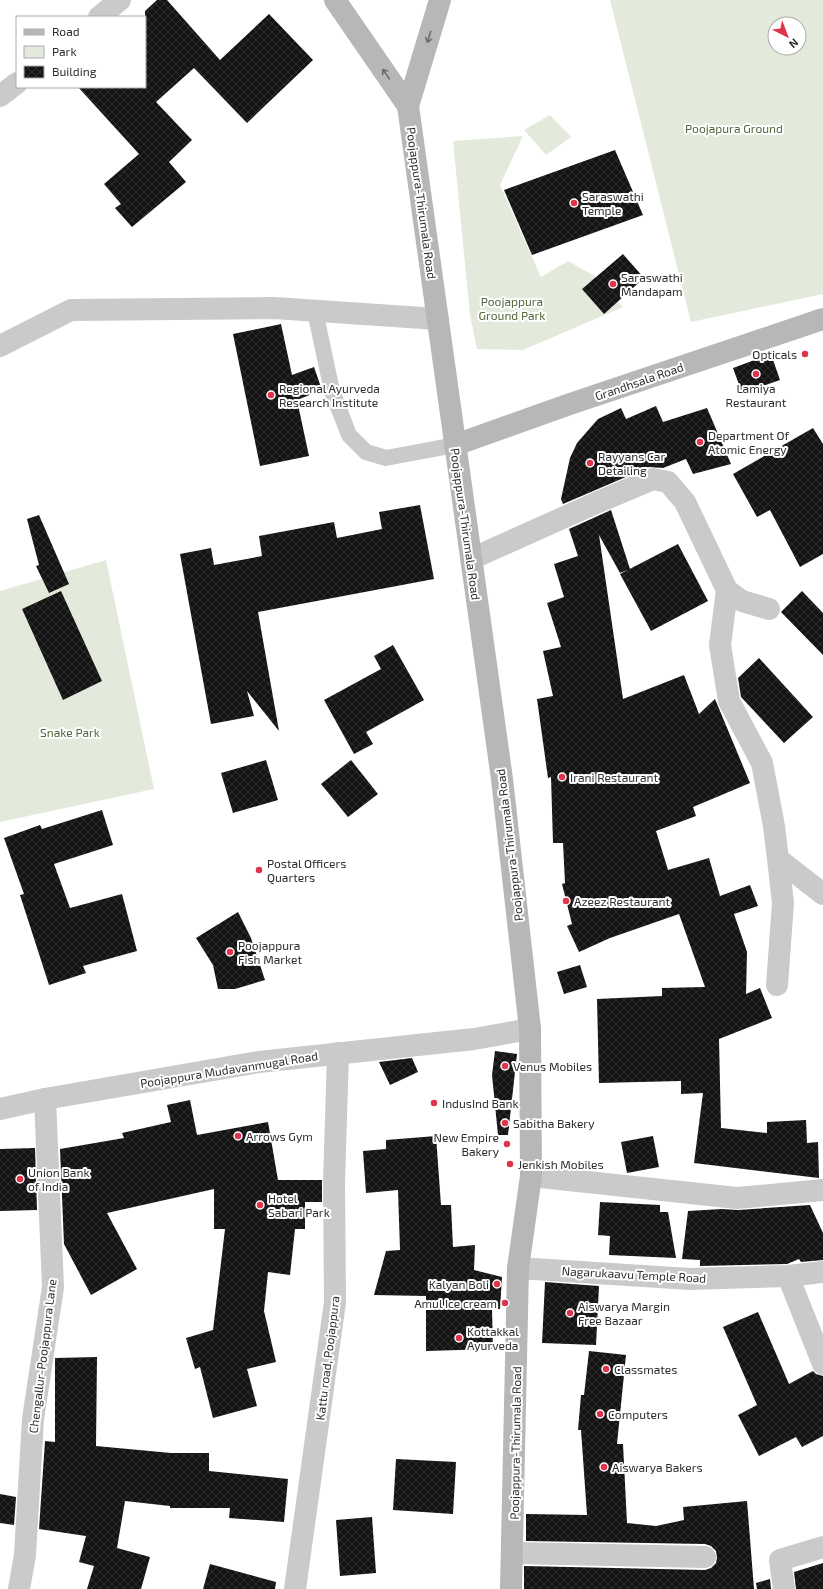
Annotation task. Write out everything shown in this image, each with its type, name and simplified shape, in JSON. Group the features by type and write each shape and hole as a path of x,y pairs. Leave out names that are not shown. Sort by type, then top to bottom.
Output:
{"main road":[{"path":"335,0 408,106"},
{"path":"408,106 440,0"},
{"name":"Poojappura-Thirumala Road","path":"408,106 502,779 530,1028 531,1176 518,1268 511,1589"},
{"name":"Grandhsala Road","path":"455,445 570,404 823,319"}],"street":[{"path":"100,16 120,0"},
{"path":"0,96 16,84"},
{"path":"0,346 71,310 274,308 438,318"},
{"path":"471,559 653,479 668,482 685,502 728,590 742,601 769,609"},
{"path":"728,590 720,645 729,701 762,763 774,826 783,903 777,985"},
{"path":"778,859 823,894"},
{"name":"Poojappura Mudavanmugal Road","path":"0,1109 45,1099 259,1062 474,1039 530,1028"},
{"name":"Kattu road, Poojappura","path":"295,1589 336,1302 334,1182 338,1053"},
{"name":"Chengallur-Poojappura Lane","path":"19,1589 25,1555 33,1419 53,1287 45,1099"},
{"path":"531,1176 737,1198 823,1190"},
{"name":"Nagarukaavu Temple Road","path":"518,1268 690,1279 788,1276 823,1272"},
{"path":"788,1276 823,1364"},
{"path":"784,1589 780,1560 823,1547"},
{"path":"512,1553 706,1557"}],"lane":[{"path":"316,310 332,391 349,434 366,452 386,458 455,445"}],"green space":[{"name":"Poojapura Ground","path":"610,0 823,0 823,294 691,322"},
{"path":"550,115 571,137 546,155 524,130"},
{"name":"Poojappura Ground Park","path":"523,136 500,185 541,277 568,261 593,275 623,307 523,350 477,349 470,315 453,141"},
{"name":"Snake Park","path":"106,560 154,789 0,822 0,591"}],"building":[{"path":"157,0 167,0 220,60 269,14 313,60 247,123 194,68 156,102 192,140 169,162 186,182 132,227 115,208 121,204 104,184 139,154 79,88 146,88 145,11"},
{"name":"Saraswathi Temple","path":"615,150 643,215 532,255 504,190"},
{"name":"Saraswathi Mandapam","path":"623,254 644,278 604,314 582,289"},
{"name":"Regional Ayurveda Research Institute","path":"281,324 292,375 314,367 322,390 297,400 309,456 260,466 233,334"},
{"name":"Lamiya Restaurant","path":"771,354 780,380 742,393 733,368"},
{"path":"656,406 663,422 707,408 731,464 693,474 686,459 663,468 649,467 563,504 561,499 570,458 577,443 598,419 621,408 626,419"},
{"path":"813,428 823,444 823,554 800,567 770,510 757,517 733,474"},
{"path":"420,505 434,579 258,612 279,731 247,691 254,716 211,724 180,554 211,548 214,565 262,556 259,536 334,522 337,538 382,529 379,512"},
{"path":"611,510 630,569 620,573 599,535 623,699 684,675 699,714 715,699 750,783 693,807 696,816 656,831 668,870 709,858 720,896 750,885 758,906 734,914 747,952 746,994 760,988 772,1018 719,1039 721,1128 767,1133 767,1122 806,1120 807,1143 818,1142 819,1178 694,1163 703,1093 681,1094 681,1081 599,1083 597,999 662,996 662,988 705,987 679,914 610,938 579,952 567,926 572,924 562,884 565,883 563,843 553,843 551,777 548,778 537,699 553,696 543,651 561,647 547,603 564,597 554,564 578,556 569,529"},
{"path":"39,515 69,584 49,593 36,566 39,565 27,519"},
{"path":"678,544 708,601 651,631 620,574"},
{"path":"61,591 102,681 63,700 22,609"},
{"path":"802,591 823,613 823,655 781,612"},
{"path":"393,645 424,700 366,732 373,744 354,754 324,700 381,669 374,656"},
{"path":"759,658 813,717 784,743 741,697 738,678"},
{"path":"266,760 278,800 233,813 221,773"},
{"path":"351,760 378,794 348,817 321,784"},
{"path":"102,810 113,845 54,864 70,908 122,894 137,951 83,966 86,973 49,985 20,895 24,894 4,838 40,825 42,829"},
{"name":"Poojappura Fish Market","path":"238,912 251,938 265,980 235,989 218,989 213,965 196,938"},
{"path":"580,965 587,987 564,994 557,972"},
{"path":"495,1051 517,1054 508,1135 498,1135 492,1075"},
{"path":"412,1058 418,1072 390,1085 379,1062"},
{"path":"190,1100 197,1135 268,1122 278,1180 322,1180 322,1202 305,1202 305,1229 295,1229 290,1275 268,1272 264,1311 276,1362 247,1369 257,1406 213,1418 200,1367 195,1369 186,1338 213,1330 225,1229 214,1229 214,1189 107,1213 137,1269 91,1295 64,1244 60,1149 124,1138 122,1133 171,1122 167,1105"},
{"path":"436,1136 441,1205 451,1205 453,1247 475,1245 474,1270 502,1277 500,1309 492,1309 493,1349 426,1351 426,1296 374,1295 386,1251 400,1250 398,1190 366,1193 363,1151 386,1149 386,1140"},
{"path":"653,1136 659,1167 627,1173 621,1142"},
{"name":"Union Bank of India","path":"35,1148 37,1210 0,1211 0,1149"},
{"path":"600,1202 660,1205 660,1212 668,1212 676,1258 609,1255 610,1236 598,1235"},
{"path":"810,1205 823,1233 823,1260 801,1262 799,1259 787,1264 700,1266 700,1260 682,1259 688,1211 722,1209 738,1210"},
{"name":"Aiswarya Margin Free Bazaar","path":"545,1282 599,1286 596,1345 542,1343"},
{"path":"758,1312 789,1384 813,1371 816,1374 823,1376 823,1436 802,1447 796,1437 759,1456 738,1415 757,1405 723,1327"},
{"path":"589,1351 626,1355 617,1444 623,1444 627,1523 656,1526 684,1520 683,1507 747,1501 754,1589 524,1589 524,1566 705,1570 711,1568 716,1563 716,1551 711,1546 705,1544 526,1541 526,1514 587,1515 581,1430 578,1430 581,1395 584,1395"},
{"path":"97,1357 96,1446 171,1453 209,1453 209,1471 288,1479 284,1522 229,1518 230,1508 170,1508 170,1506 125,1501 117,1548 150,1557 141,1589 87,1589 94,1566 79,1562 86,1536 39,1529 45,1441 55,1442 55,1358"},
{"path":"396,1459 456,1462 453,1514 393,1510"},
{"path":"0,1494 16,1497 14,1525 0,1523"},
{"path":"372,1517 376,1573 340,1576 336,1520"},
{"path":"823,1563 823,1589 796,1589 794,1572"},
{"path":"210,1564 276,1582 275,1589 203,1589"},
{"path":"770,1579 771,1589 757,1589 756,1583"}],"place":[{"name":"Saraswathi Temple","path":"574,203"},
{"name":"Saraswathi Mandapam","path":"613,284"},
{"name":"Opticals","path":"805,354"},
{"name":"Lamiya Restaurant","path":"756,374"},
{"name":"Regional Ayurveda Research Institute","path":"271,395"},
{"name":"Department Of Atomic Energy","path":"700,442"},
{"name":"Rayyans Car Detailing","path":"590,463"},
{"name":"Irani Restaurant","path":"562,777"},
{"name":"Postal Officers Quarters","path":"259,870"},
{"name":"Azeez Restaurant","path":"566,901"},
{"name":"Poojappura Fish Market","path":"230,952"},
{"name":"Venus Mobiles","path":"505,1066"},
{"name":"IndusInd Bank","path":"434,1103"},
{"name":"Sabitha Bakery","path":"505,1123"},
{"name":"Arrows Gym","path":"238,1136"},
{"name":"New Empire Bakery","path":"507,1144"},
{"name":"Jenkish Mobiles","path":"510,1164"},
{"name":"Union Bank of India","path":"20,1179"},
{"name":"Hotel Sabari Park","path":"260,1205"},
{"name":"Kalyan Boli","path":"497,1284"},
{"name":"Amul Ice cream","path":"505,1303"},
{"name":"Aiswarya Margin Free Bazaar","path":"570,1313"},
{"name":"Kottakkal Ayurveda","path":"459,1338"},
{"name":"Classmates","path":"606,1369"},
{"name":"Computers","path":"600,1414"},
{"name":"Aiswarya Bakers","path":"604,1467"}]}
